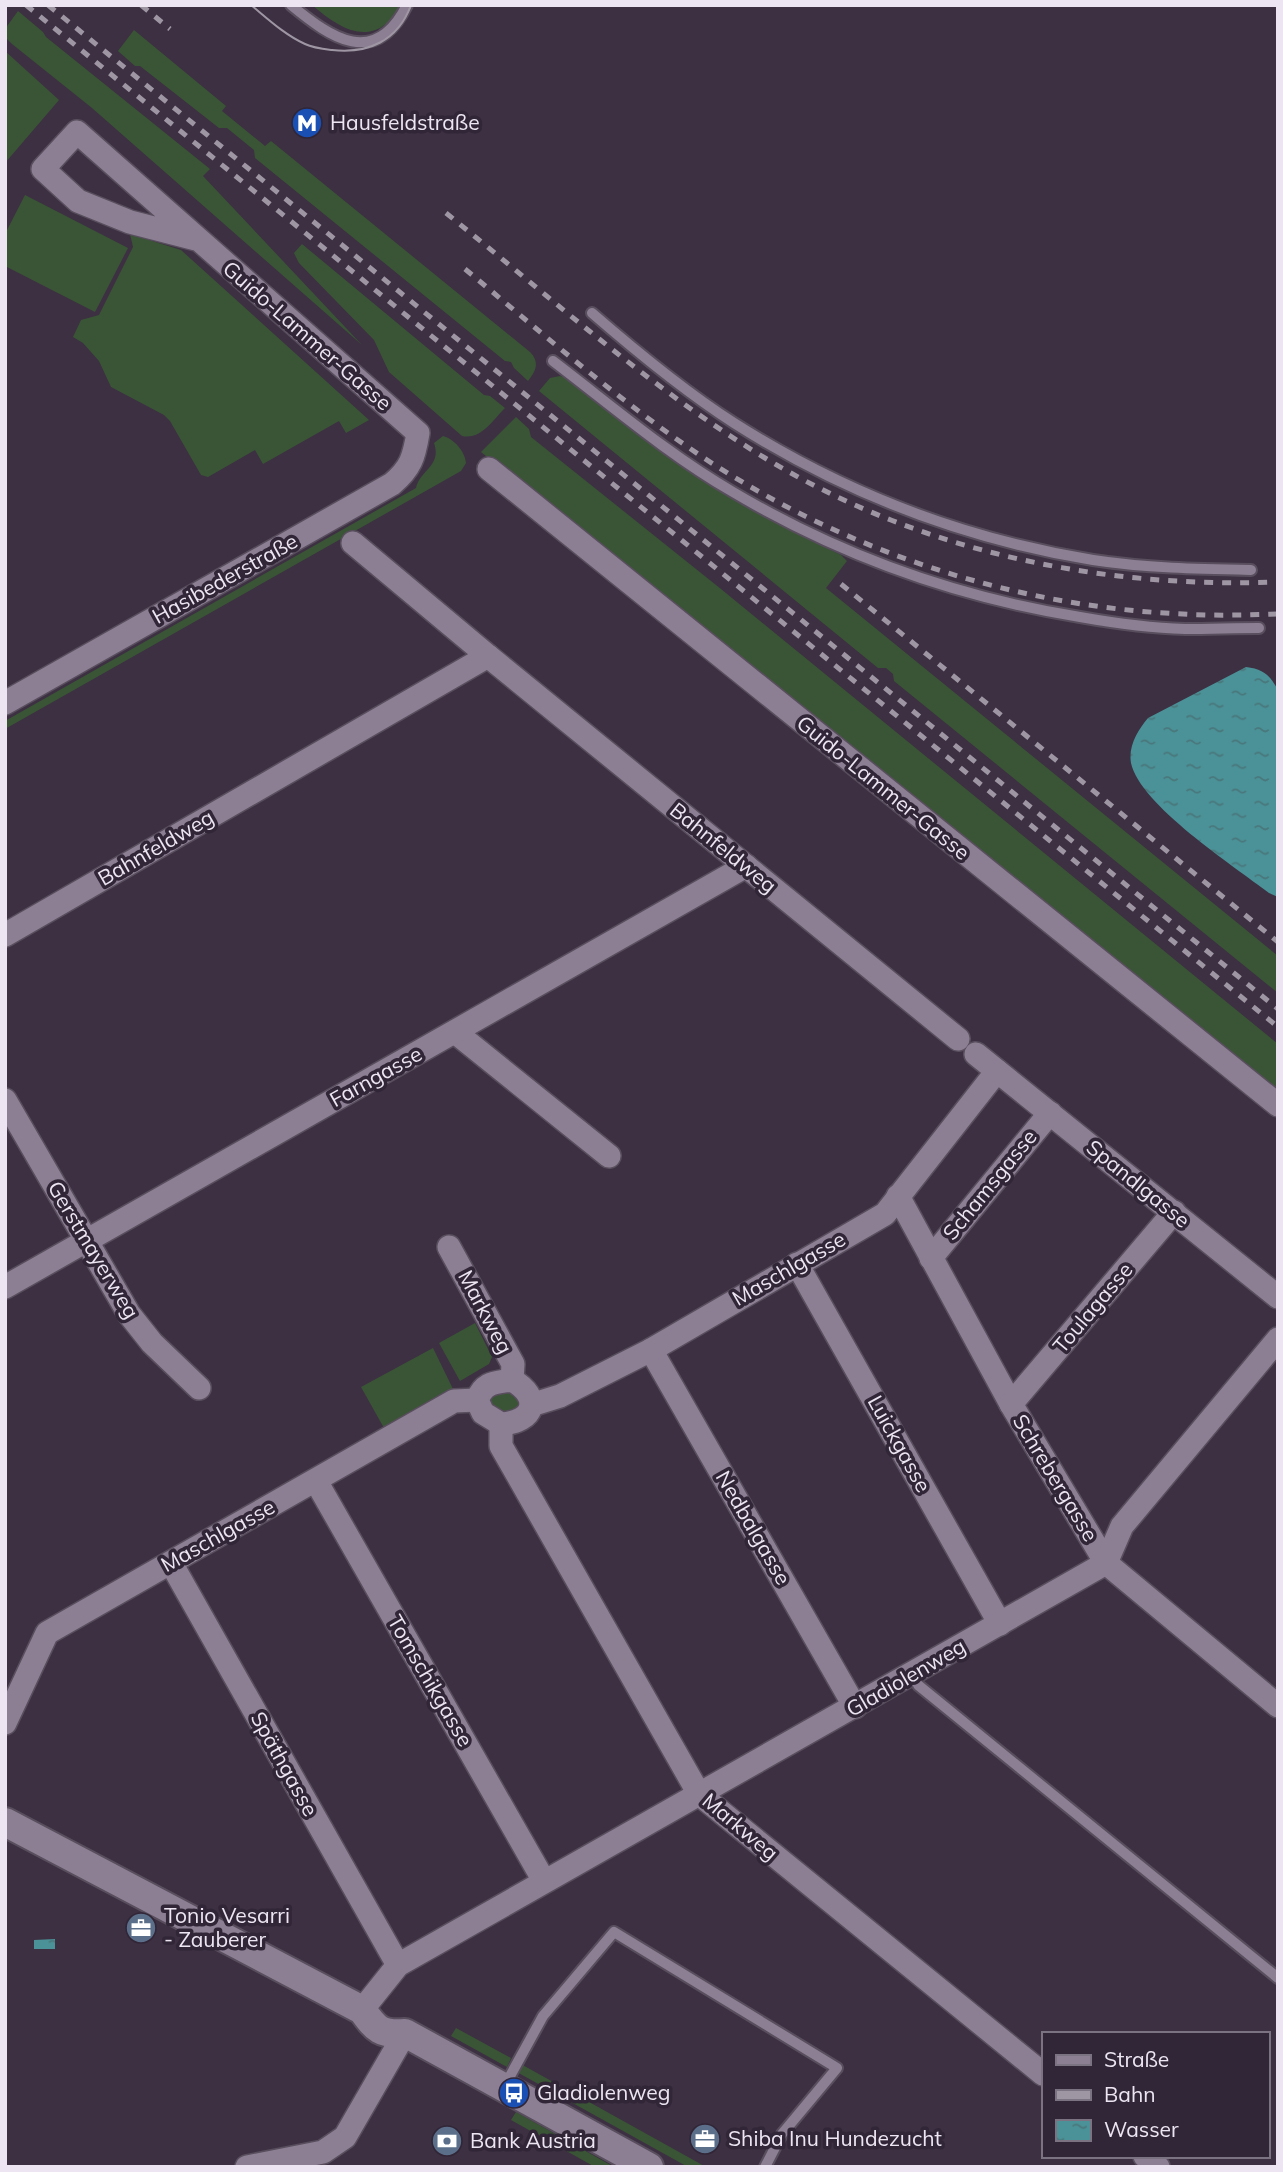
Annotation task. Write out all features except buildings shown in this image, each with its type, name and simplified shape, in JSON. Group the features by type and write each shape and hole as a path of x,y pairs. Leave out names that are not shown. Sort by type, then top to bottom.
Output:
{"street":[{"name":"Guido-Lammer-Gasse","path":"196,239 130,222 78,201 43,169 77,132 418,433"},
{"name":"Hasibederstraße","path":"5,703 392,484 407,472 415,454 418,433"},
{"name":"Guido-Lammer-Gasse","path":"489,469 1278,1105"},
{"name":"Bahnfeldweg","path":"353,543 958,1039"},
{"name":"Bahnfeldweg","path":"5,935 488,656"},
{"name":"Farngasse","path":"5,1287 746,866"},
{"path":"455,1032 609,1156"},
{"path":"976,1054 997,1071"},
{"name":"Spandlgasse","path":"997,1071 1278,1297"},
{"name":"Maschlgasse","path":"531,1405 559,1396 651,1350 885,1214 997,1071"},
{"name":"Gerstmayerweg","path":"5,1100 130,1314 152,1343 199,1388"},
{"name":"Schamsgasse","path":"931,1258 1050,1113"},
{"name":"Schrebergasse","path":"898,1196 1011,1405 1105,1563 1278,1706"},
{"name":"Toulagasse","path":"1011,1405 1174,1212"},
{"name":"Markweg","path":"450,1247 513,1364 512,1380"},
{"name":"Luickgasse","path":"797,1264 1000,1624"},
{"path":"1105,1563 1122,1526 1278,1339"},
{"name":"Nedbalgasse","path":"651,1350 855,1707"},
{"path":"512,1380 528,1393 530,1413 523,1420 501,1424 483,1413 477,1401 481,1389 492,1383 512,1380"},
{"name":"Maschlgasse","path":"5,1723 47,1633 454,1401 477,1401"},
{"name":"Markweg","path":"501,1424 501,1446 699,1794 1042,2073"},
{"name":"Tomschikgasse","path":"316,1481 544,1881"},
{"name":"Späthgasse","path":"171,1563 398,1965"},
{"name":"Gladiolenweg","path":"362,2010 398,1965 1105,1563"},
{"path":"5,1822 362,2010 381,2007 400,2018 405,2033 649,2167"},
{"path":"247,2167 323,2152 345,2137 405,2033"}],"lane":[{"path":"291,5 332,36 358,42 371,40 391,29 401,18 407,5"},
{"path":"592,313 657,367 732,422 812,468 922,517 974,534 1094,560 1251,570"},
{"path":"553,361 660,443 732,492 832,544 896,571 980,597 1103,621 1183,629 1259,628"},
{"path":"918,1685 1278,1978"},
{"path":"504,2088 543,2016 614,1932 837,2068 782,2134 765,2167"}],"shaded area":[{"path":"312,5 401,5 380,28 358,32 335,22"},
{"path":"18,11 46,37 210,169 203,176 362,345 92,108 12,44 5,37 5,29"},
{"path":"134,30 226,106 222,111 265,146 271,141 530,352 536,366 528,381 511,362 505,361 255,158 254,150 227,128 219,128 118,51"},
{"path":"5,51 59,100 5,163"},
{"path":"25,195 128,248 95,312 5,266 5,234"},
{"path":"130,234 181,250 369,420 346,433 339,421 263,464 255,450 208,477 201,475 170,421 164,415 111,387 99,361 83,343 73,337 81,320 99,315 133,247"},
{"path":"302,244 484,395 490,396 505,408 491,424 475,435 462,436 389,372 374,340 299,263 294,253"},
{"path":"550,378 567,378 730,495 785,528 841,555 847,561 826,588 1278,956 1278,993 894,681 893,674 886,668 878,668 539,391"},
{"path":"516,417 529,429 531,437 1278,1044 1278,1094 481,452"},
{"path":"443,436 455,443 464,454 466,463 461,471 5,729 5,721 416,488 433,463 436,451 434,443"},
{"path":"475,1323 492,1357 489,1364 460,1381 439,1343"},
{"path":"433,1348 453,1389 384,1428 361,1387"},
{"path":"502,1389 519,1400 520,1408 511,1413 495,1410 487,1396"},
{"path":"456,2028 511,2058 507,2067 451,2036"},
{"path":"519,2063 706,2167 688,2167 515,2071"},
{"path":"516,2112 614,2167 595,2167 511,2120"}],"water":[{"path":"1246,667 1265,674 1278,690 1278,897 1212,851 1169,815 1138,780 1130,757 1135,739 1148,718"},
{"path":"55,1939 55,1949 34,1949 34,1940"}],"tram line":[{"path":"251,5 305,44 345,51 369,47 390,36 398,28 411,5"}],"railway":[{"path":"26,5 1278,1027"},
{"path":"48,5 1278,1009"},
{"path":"141,5 170,29"},
{"path":"446,213 601,341 681,402 765,458 824,490 885,518 1012,558 1078,570 1144,579 1278,582"},
{"path":"465,269 670,435 755,489 812,519 871,545 931,568 1056,600 1183,614 1278,614"},
{"path":"841,584 1278,942"}],"place":[{"name":"Hausfeldstraße","path":"307,123"},
{"name":"Tonio Vesarri - Zauberer","path":"141,1928"},
{"name":"Gladiolenweg","path":"514,2093"},
{"name":"Shiba Inu Hundezucht","path":"705,2139"},
{"name":"Bank Austria","path":"447,2141"}]}
